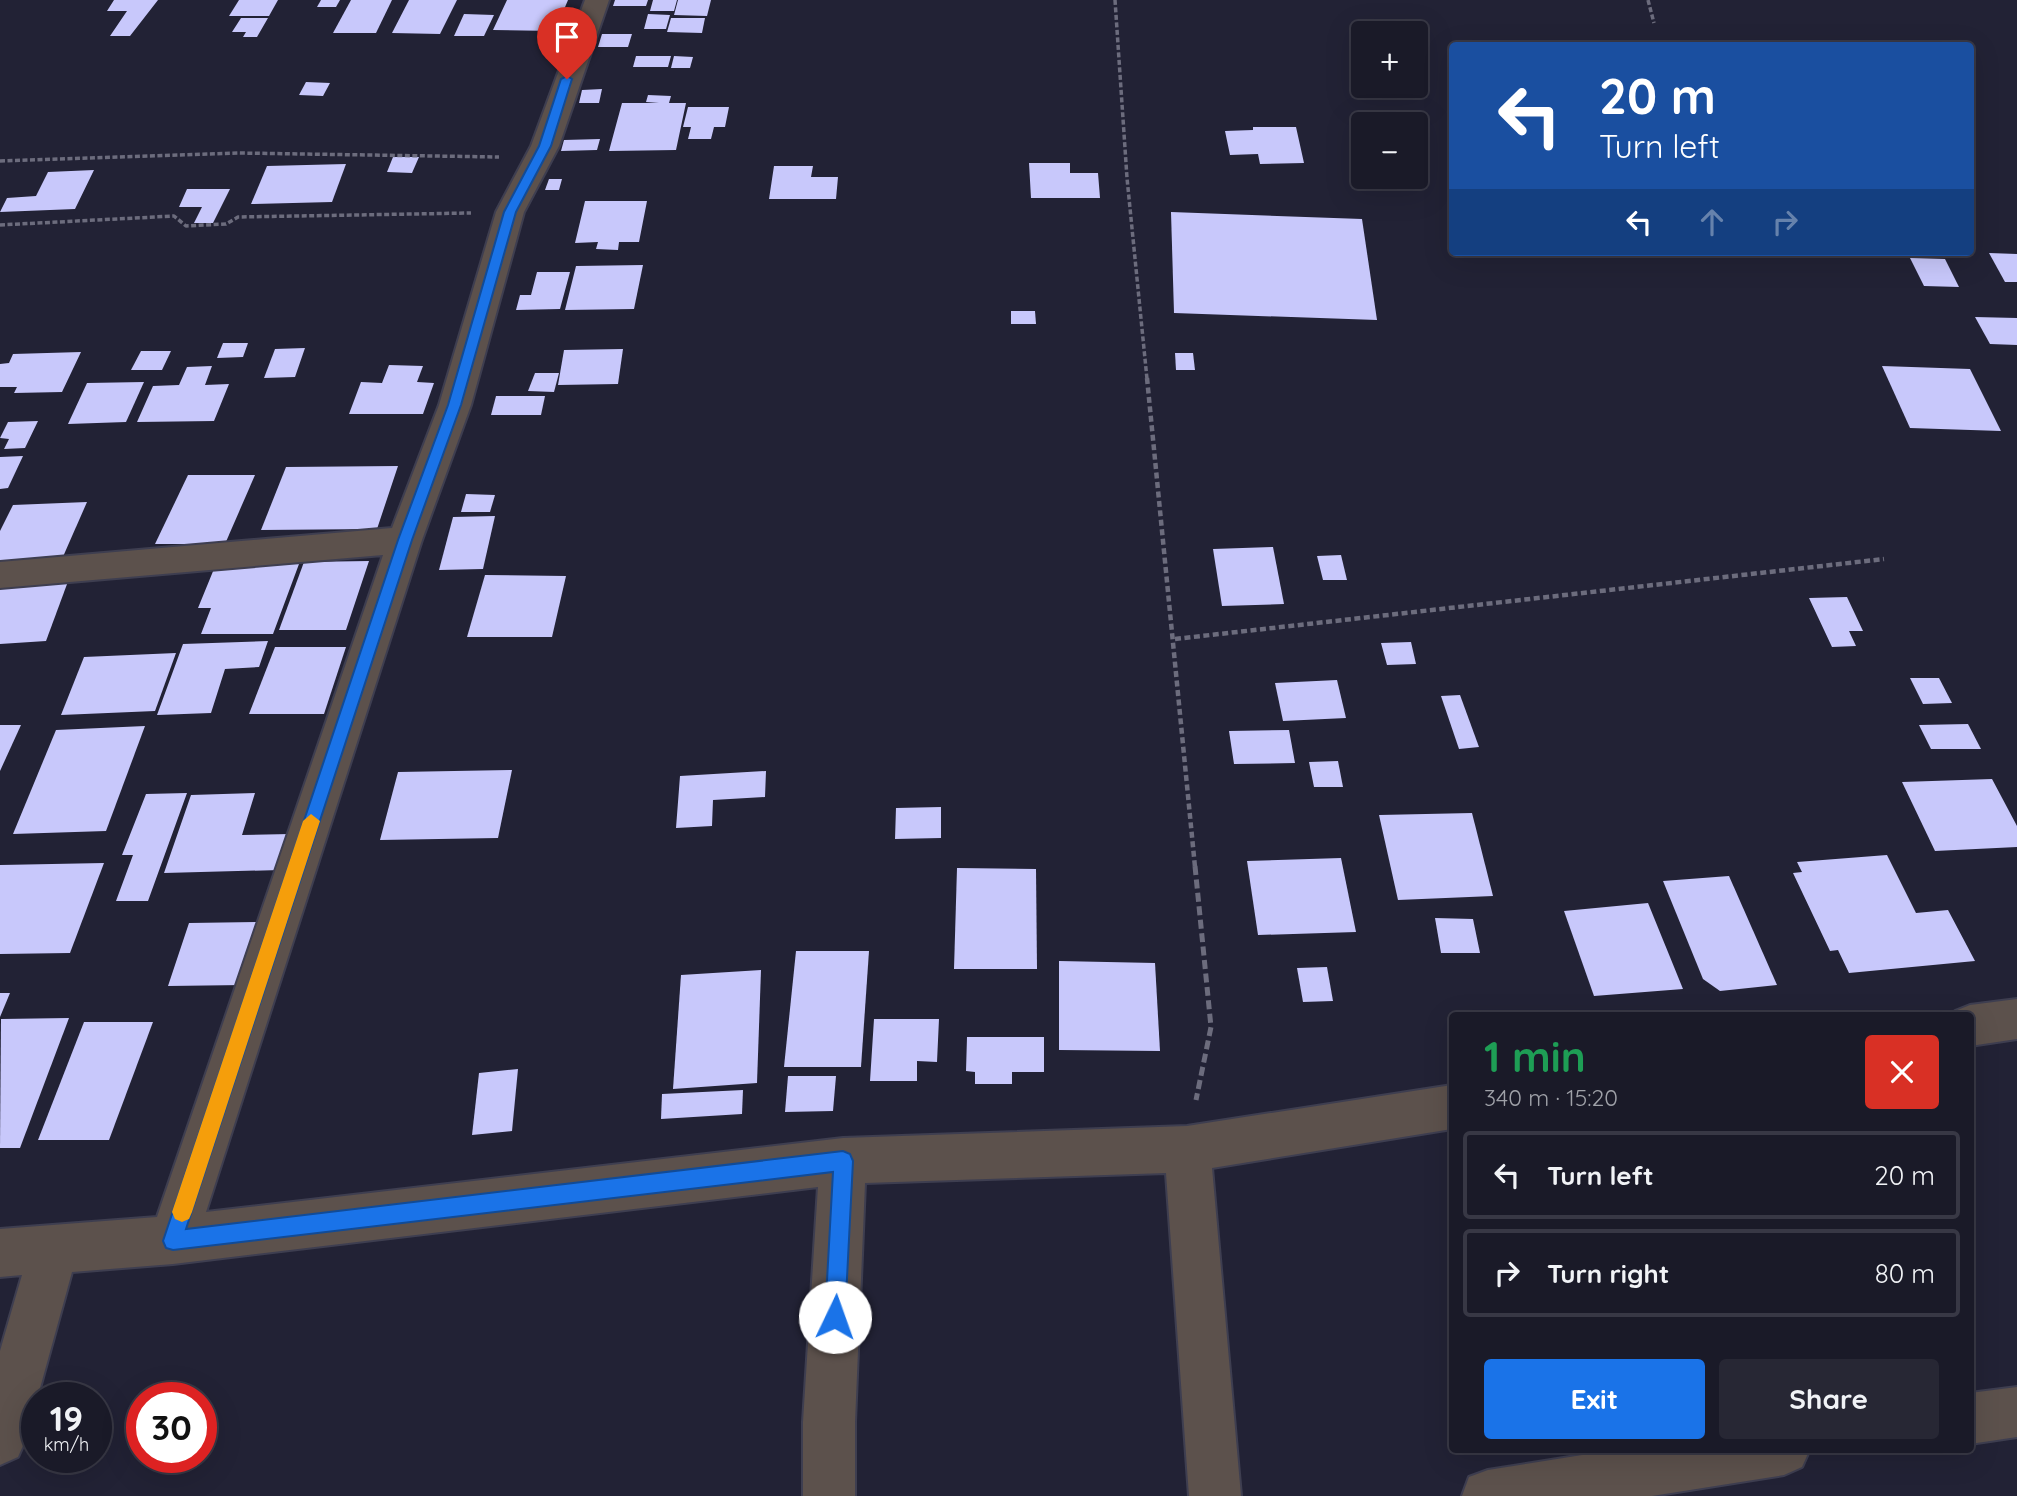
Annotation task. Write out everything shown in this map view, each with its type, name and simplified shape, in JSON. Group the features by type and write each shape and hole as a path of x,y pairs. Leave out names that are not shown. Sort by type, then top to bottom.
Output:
{"street":[{"path":"173,1241 405,540 454,405 510,212 539,158 597,0"},
{"path":"0,575 405,540"},
{"path":"1974,1025 2017,1019"},
{"path":"0,1253 173,1241 843,1161 1187,1149 1449,1107"},
{"path":"1187,1149 1215,1496"},
{"path":"829,1496 829,1422 843,1161"},
{"path":"0,1439 54,1249"},
{"path":"1974,1418 2017,1412"},
{"path":"1488,1496 1759,1453"}],"path":[{"path":"1115,0 1130,205 1167,601 1175,639 1211,1027 1187,1149"},
{"path":"1648,0 1654,23"},
{"path":"0,160 238,153 539,158"},
{"path":"0,225 174,216 187,226 226,224 238,217 510,212"},
{"path":"1175,639 1884,559"}],"building":[{"path":"114,0 158,0 130,36 110,36 127,11 107,11"},
{"path":"239,0 278,0 269,16 229,16"},
{"path":"321,0 340,0 336,7 317,7"},
{"path":"351,0 392,0 376,33 333,33"},
{"path":"409,0 457,0 440,34 392,33"},
{"path":"507,0 568,0 555,31 493,30"},
{"path":"615,0 648,0 646,6 613,6"},
{"path":"653,0 677,0 674,11 650,11"},
{"path":"678,0 711,0 707,16 674,15"},
{"path":"464,14 494,15 484,36 454,36"},
{"path":"648,14 670,15 666,29 644,29"},
{"path":"241,18 268,18 257,37 243,37 246,32 232,32"},
{"path":"671,18 705,18 702,33 667,32"},
{"path":"602,34 632,34 628,47 598,47"},
{"path":"636,56 671,56 668,67 633,67"},
{"path":"674,56 693,57 690,68 671,68"},
{"path":"306,82 330,83 323,96 299,95"},
{"path":"602,89 599,103 579,103 582,90"},
{"path":"648,95 671,96 669,103 686,103 676,150 609,151 622,103 659,103 646,102"},
{"path":"688,107 729,107 725,127 714,127 711,139 688,139 691,127 683,127"},
{"path":"1253,127 1296,127 1304,163 1260,164 1258,154 1230,155 1225,131 1253,130"},
{"path":"600,139 597,150 561,151 564,140"},
{"path":"393,157 419,157 412,173 387,172"},
{"path":"1029,163 1070,163 1070,173 1098,173 1100,198 1031,198"},
{"path":"346,164 332,202 251,204 267,166"},
{"path":"774,166 813,166 811,177 838,177 836,199 769,199"},
{"path":"94,170 75,209 0,212 7,198 36,196 48,172"},
{"path":"549,179 562,179 559,190 545,190"},
{"path":"187,189 230,189 213,223 194,223 202,207 179,207"},
{"path":"585,201 647,201 639,242 619,242 618,250 596,249 598,242 575,243"},
{"path":"1171,212 1362,219 1377,320 1174,313"},
{"path":"1989,253 2017,254 2017,282 2005,282"},
{"path":"1910,258 1945,259 1959,287 1924,286"},
{"path":"643,265 634,309 565,310 576,266"},
{"path":"537,272 570,272 560,309 516,310 520,295 531,295"},
{"path":"1011,311 1035,311 1036,324 1011,324"},
{"path":"1975,317 2017,318 2017,345 1990,344"},
{"path":"223,343 248,343 243,357 217,358"},
{"path":"305,348 295,377 264,378 275,349"},
{"path":"623,349 618,384 558,385 564,350"},
{"path":"141,351 171,351 162,370 131,370"},
{"path":"81,352 62,392 14,393 17,387 0,387 0,364 9,363 13,354"},
{"path":"1175,353 1193,353 1195,370 1176,370"},
{"path":"389,365 423,366 417,382 434,383 423,414 349,414 361,382 382,383"},
{"path":"212,366 205,385 229,384 214,421 137,422 153,386 179,385 187,367"},
{"path":"1882,366 1970,369 2001,431 1910,428"},
{"path":"535,373 559,373 554,392 528,391"},
{"path":"144,382 126,422 68,424 87,383"},
{"path":"496,396 545,396 541,415 491,415"},
{"path":"38,421 25,448 4,449 9,439 0,438 8,422"},
{"path":"23,456 8,488 0,489 0,457"},
{"path":"398,466 377,529 261,530 286,467"},
{"path":"188,475 255,475 225,544 155,544"},
{"path":"466,494 495,495 490,512 461,512"},
{"path":"87,502 62,559 0,561 0,531 13,505"},
{"path":"495,516 483,569 439,570 453,517"},
{"path":"1273,547 1284,604 1222,606 1213,549"},
{"path":"1341,555 1347,580 1323,580 1317,556"},
{"path":"369,561 346,630 279,630 304,562"},
{"path":"216,564 299,564 273,634 201,634 211,608 198,608"},
{"path":"485,575 566,576 552,637 467,637"},
{"path":"70,576 46,641 0,644 0,582"},
{"path":"1847,597 1863,631 1849,631 1856,646 1832,647 1809,598"},
{"path":"268,641 259,667 225,669 211,713 157,715 183,644"},
{"path":"1411,642 1416,664 1387,665 1381,643"},
{"path":"275,647 346,647 324,714 249,714"},
{"path":"176,653 155,711 61,715 84,657"},
{"path":"1910,678 1939,678 1952,703 1923,704"},
{"path":"1337,680 1346,718 1283,721 1275,683"},
{"path":"1460,695 1479,747 1459,749 1441,696"},
{"path":"1968,724 1981,749 1931,749 1919,725"},
{"path":"0,725 21,725 0,771"},
{"path":"145,726 106,831 13,834 56,730"},
{"path":"1289,730 1295,763 1234,764 1229,731"},
{"path":"1338,761 1343,787 1314,787 1309,762"},
{"path":"512,770 498,838 380,840 398,772"},
{"path":"766,771 765,797 713,800 712,826 676,828 680,776"},
{"path":"1992,779 2017,826 2017,847 1935,851 1902,782"},
{"path":"187,793 148,901 116,901 133,855 122,855 146,794"},
{"path":"255,793 242,835 290,834 280,870 164,873 191,795"},
{"path":"941,807 941,838 895,839 896,808"},
{"path":"1472,813 1493,896 1398,900 1379,815"},
{"path":"1887,855 1916,913 1948,910 1975,961 1849,973 1838,950 1830,951 1793,873 1802,872 1797,862"},
{"path":"1341,858 1356,932 1258,935 1247,861"},
{"path":"104,863 70,953 0,954 0,865"},
{"path":"957,868 1036,869 1037,969 954,969"},
{"path":"1729,876 1777,985 1720,991 1703,979 1663,881"},
{"path":"1648,903 1683,989 1594,996 1564,911"},
{"path":"1435,918 1473,919 1480,953 1441,953"},
{"path":"263,922 244,985 168,986 189,923"},
{"path":"796,951 869,951 861,1067 784,1067"},
{"path":"1059,961 1155,963 1160,1051 1059,1050"},
{"path":"1327,967 1333,1001 1303,1002 1297,968"},
{"path":"761,970 757,1083 673,1089 681,975"},
{"path":"0,993 10,993 0,1017"},
{"path":"69,1018 20,1148 0,1148 1,1019"},
{"path":"874,1019 939,1019 937,1062 917,1061 917,1081 870,1081"},
{"path":"84,1022 153,1022 109,1140 38,1140"},
{"path":"967,1037 1044,1037 1044,1072 1012,1072 1012,1084 975,1084 975,1072 966,1071"},
{"path":"518,1069 512,1131 472,1135 479,1073"},
{"path":"788,1076 836,1076 833,1111 785,1112"},
{"path":"743,1090 742,1114 661,1119 662,1094"}],"slow traffic":[{"path":"182,1212 311,821"}],"route":[{"path":"567,79 545,146 510,212 454,405 405,540 173,1241 843,1161 835,1317"}]}
